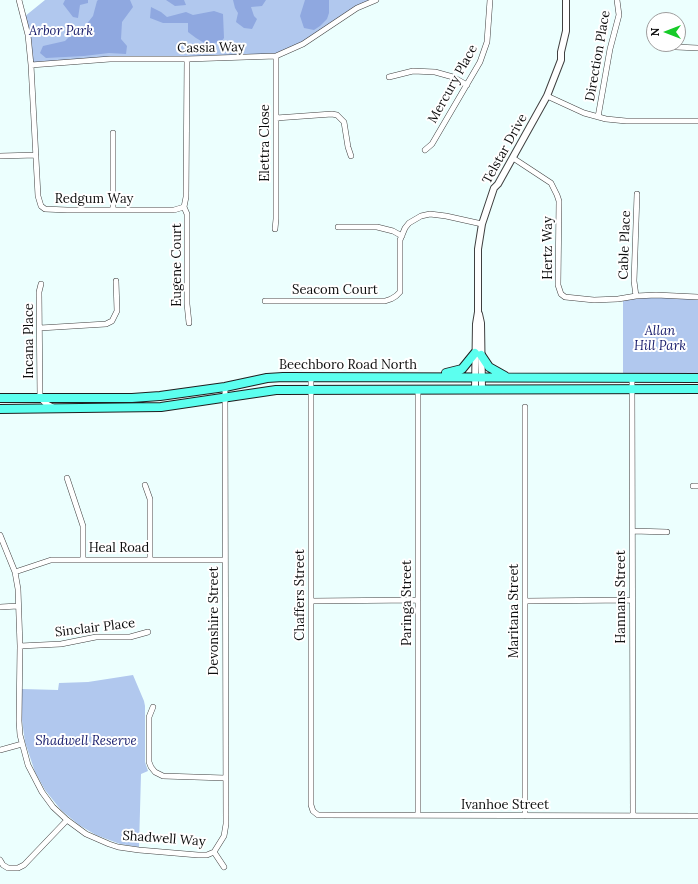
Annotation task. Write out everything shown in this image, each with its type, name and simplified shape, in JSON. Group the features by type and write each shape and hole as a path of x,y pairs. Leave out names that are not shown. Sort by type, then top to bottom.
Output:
{"main road":[{"path":"432,377 462,369 478,354 489,367 507,377"},
{"name":"Beechboro Road North","path":"0,398 160,396 267,378 698,378"},
{"name":"Beechboro Road North","path":"0,409 161,407 276,390 698,389"}],"street":[{"name":"Redgum Way","path":"19,0 28,34 38,201 41,206 45,209 67,210 174,210 184,208"},
{"name":"Cassia Way","path":"31,65 110,59 187,60 276,56 303,44 356,8 376,0"},
{"name":"Mercury Place","path":"425,150 432,144 480,62 487,42 490,0"},
{"name":"Telstar Drive","path":"478,389 476,324 478,312 478,249 482,224 494,188 498,184 513,158 547,96 561,60 561,52 566,32 566,0"},
{"name":"Direction Place","path":"598,116 610,49 619,15 617,0"},
{"path":"686,47 698,48"},
{"name":"Elettra Close","path":"274,229 276,219 276,56"},
{"path":"184,208 186,197 187,60"},
{"path":"389,77 413,71 435,72 453,77 467,85"},
{"path":"547,96 584,112 626,121 698,121"},
{"path":"276,118 332,114 337,115 344,122 348,148 351,156"},
{"path":"113,134 113,210"},
{"path":"0,156 36,155"},
{"name":"Hertz Way","path":"513,158 552,183 557,195 559,201 558,285 561,294 565,298 594,300 662,295 698,297"},
{"name":"Cable Place","path":"636,296 634,281 637,194"},
{"name":"Eugene Court","path":"184,208 187,214 187,304 189,323"},
{"path":"338,227 377,228 393,231 402,236 409,223 421,216 430,214 482,224"},
{"name":"Seacom Court","path":"265,301 391,300 400,292 400,240 402,236"},
{"path":"40,328 106,324 112,321 117,311 116,281"},
{"name":"Incana Place","path":"40,398 39,292 41,284"},
{"name":"Chaffers Street","path":"311,378 311,805 313,811"},
{"name":"Hannans Street","path":"632,378 633,816"},
{"name":"Devonshire Street","path":"214,852 222,842 225,830 225,386"},
{"name":"Paringa Street","path":"418,390 418,816"},
{"path":"26,409 35,404 40,398 45,403 58,409"},
{"name":"Maritana Street","path":"525,407 525,816"},
{"path":"67,478 83,526 84,559"},
{"path":"145,485 150,499 150,559"},
{"path":"633,531 667,532"},
{"name":"Shadwell Way","path":"0,535 15,572 18,589 20,646 19,722 22,744 28,764 37,784 47,799 66,820 94,838 118,847 139,850 198,855 207,855 214,852 224,866"},
{"name":"Heal Road","path":"15,572 51,560 225,560"},
{"path":"311,602 418,600"},
{"path":"525,601 632,600"},
{"path":"0,606 18,606"},
{"name":"Sinclair Place","path":"20,646 61,644 96,636 130,637 148,632"},
{"path":"153,707 150,717 149,762 155,772 163,776 225,778"},
{"path":"0,750 22,744"},
{"name":"Ivanhoe Street","path":"313,811 318,815 698,816"},
{"path":"0,860 3,865 13,869 24,865 66,820"}],"green space":[{"name":"Arbor Park","path":"45,0 376,0 365,4 284,54 110,59 31,65 24,17"},
{"name":"Allan Hill Park","path":"636,296 698,297 698,378 623,378 623,298"},
{"name":"Shadwell Reserve","path":"133,675 145,706 145,762 148,771 141,774 139,847 120,844 96,835 79,825 61,810 45,790 35,772 25,742 22,720 22,689 58,690 59,683 88,682"}],"shaded area":[{"path":"65,0 88,0 88,3 80,5 78,18 73,17 63,4"},
{"path":"98,0 130,0 133,7 122,22 121,39 127,46 126,54 109,53 46,58 40,53 43,46 65,41 69,37 78,35 93,16"},
{"path":"166,0 184,0 186,5 175,6"},
{"path":"233,0 266,0 262,6 251,7 254,16 257,19 252,29 244,28 236,22 238,13"},
{"path":"305,0 329,0 329,13 327,19 314,30 304,28 300,16"},
{"path":"151,7 167,17 186,12 193,15 214,11 223,14 224,38 221,42 206,44 188,32 188,23 163,23 150,18"}]}
